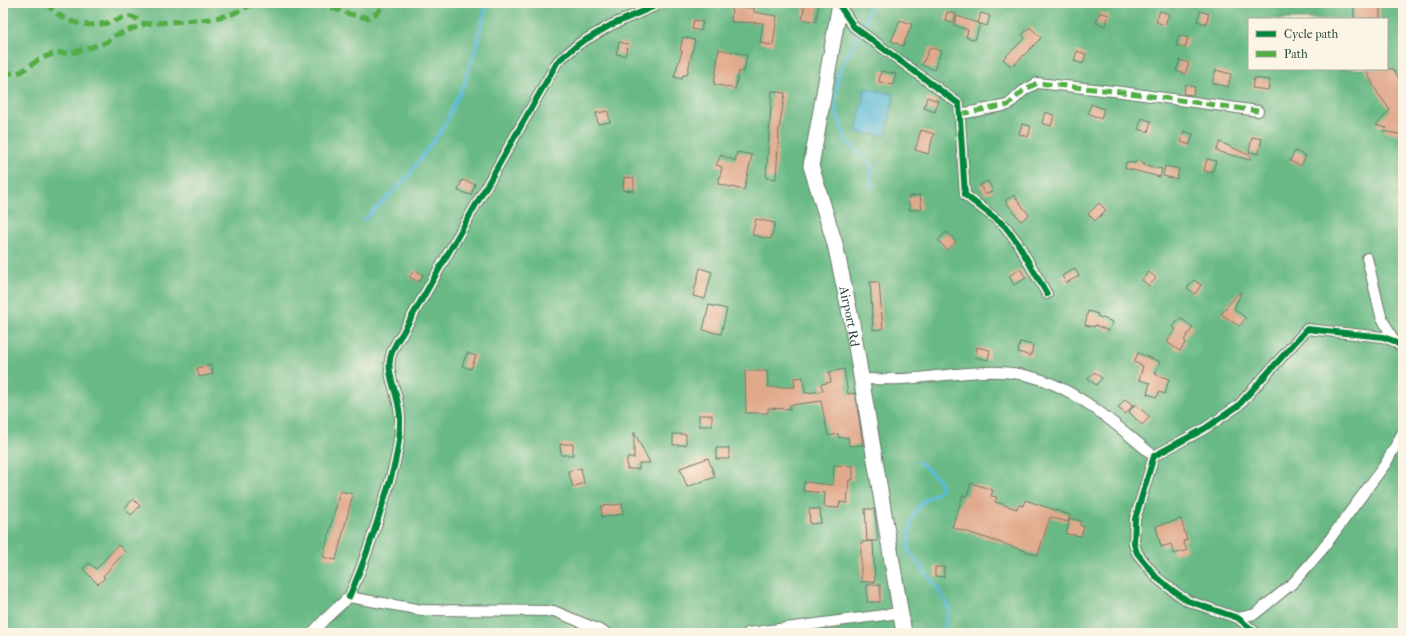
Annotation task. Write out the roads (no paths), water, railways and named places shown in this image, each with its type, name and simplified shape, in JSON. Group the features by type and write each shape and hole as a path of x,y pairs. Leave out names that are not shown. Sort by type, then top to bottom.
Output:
{"main road":[{"name":"Airport Rd","path":"840,4 811,166 835,244 852,323 899,613 904,633"}],"street":[{"path":"312,633 349,598 369,549 392,475 400,432 399,409 390,377 390,360 393,346 402,334 558,62 580,43 611,25 662,3"},
{"path":"840,4 854,27 959,104 965,195 1004,226 1017,242 1047,294"},
{"path":"960,114 1008,105 1024,91 1037,83 1122,92 1258,111"},
{"path":"1367,258 1381,316 1394,341"},
{"path":"1256,633 1238,618 1188,601 1157,578 1137,553 1134,544 1135,519 1154,456 1204,429 1238,406 1307,329 1383,337 1394,341 1403,348"},
{"path":"861,379 916,378 991,372 1030,376 1054,385 1086,403 1154,456"},
{"path":"1238,618 1254,614 1293,583 1321,551 1386,463 1403,432"},
{"path":"349,598 422,610 554,611 607,633"},
{"path":"748,633 899,613"}],"water":[{"path":"865,88 894,94 886,136 856,132"}],"waterway":[{"path":"364,220 406,179 443,128 465,82 476,47 487,3"},
{"path":"871,3 865,21 839,72 834,102 846,141 872,165 872,187"},
{"path":"919,462 937,478 942,486 937,493 926,500 916,510 911,523 909,551 940,592 949,609 943,633"}]}
